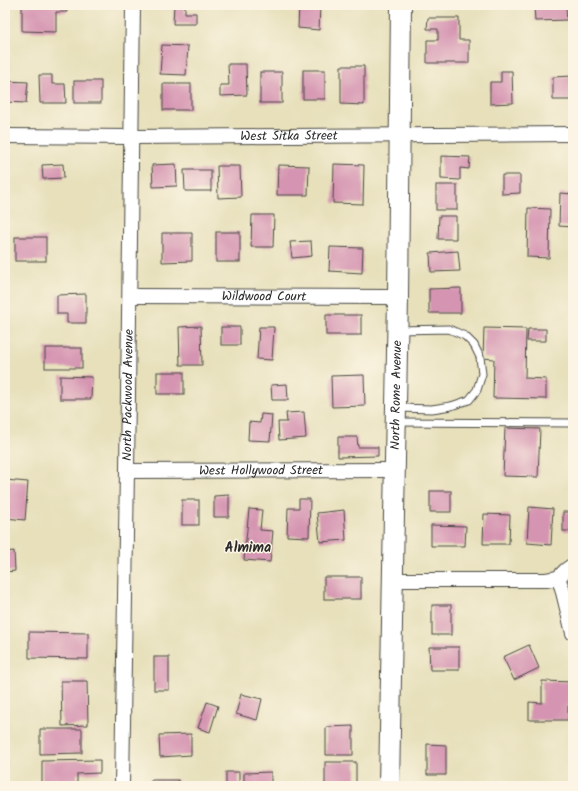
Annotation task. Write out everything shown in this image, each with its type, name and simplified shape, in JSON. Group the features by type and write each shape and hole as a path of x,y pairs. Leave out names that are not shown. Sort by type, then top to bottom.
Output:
{"street":[{"name":"North Packwood Avenue","path":"122,786 133,5"},
{"name":"North Rome Avenue","path":"390,786 398,330 401,5"},
{"name":"West Sitka Street","path":"5,136 131,137 573,134"},
{"name":"Wildwood Court","path":"130,296 398,297"},
{"name":"West Hollywood Street","path":"127,471 395,470"},
{"path":"393,580 546,580 558,578 573,565"},
{"path":"558,578 562,588 573,633"}],"lane":[{"path":"396,415 452,406 469,400 477,390 482,374 480,358 477,351 474,345 465,336 449,329 398,330"},
{"path":"396,415 573,423"}],"building":[{"path":"22,5 67,5 67,12 56,12 56,32 22,31"},
{"path":"174,5 185,5 185,13 196,13 196,24 173,24"},
{"path":"299,5 320,5 319,30 298,28"},
{"path":"534,5 566,5 567,20 535,21"},
{"path":"428,18 459,18 459,40 469,40 469,63 427,63 427,40 438,40 438,29 427,29"},
{"path":"162,45 188,46 186,75 160,74"},
{"path":"228,64 246,64 247,95 220,96 220,85 229,85"},
{"path":"341,66 364,66 364,105 341,104"},
{"path":"303,70 325,70 325,99 303,99"},
{"path":"501,71 512,71 513,103 490,104 490,82 501,82"},
{"path":"260,72 282,72 282,103 260,103"},
{"path":"39,75 52,75 52,84 65,84 66,103 40,103"},
{"path":"573,76 572,100 553,100 553,77"},
{"path":"5,81 28,82 26,103 5,102"},
{"path":"74,81 101,81 101,103 74,103"},
{"path":"163,84 191,84 191,110 163,110"},
{"path":"441,156 470,157 469,169 460,168 460,180 441,179"},
{"path":"63,164 64,178 43,179 42,165"},
{"path":"176,164 177,186 153,187 152,165"},
{"path":"334,164 364,165 363,204 333,203"},
{"path":"278,165 309,166 308,195 277,195"},
{"path":"217,166 240,166 241,197 218,198"},
{"path":"184,170 211,170 211,191 185,191"},
{"path":"502,175 520,175 520,193 502,194"},
{"path":"436,185 457,185 457,210 436,210"},
{"path":"560,193 573,194 573,227 559,226"},
{"path":"528,208 550,209 549,258 527,257"},
{"path":"252,215 274,215 273,247 251,247"},
{"path":"439,216 456,216 456,239 438,239"},
{"path":"216,232 240,232 240,262 216,262"},
{"path":"162,233 192,233 192,261 162,262"},
{"path":"15,237 46,237 46,261 15,261"},
{"path":"311,241 312,256 292,258 290,242"},
{"path":"330,247 363,248 362,273 329,271"},
{"path":"458,251 460,271 431,272 430,253"},
{"path":"461,288 461,313 429,313 429,289"},
{"path":"86,294 86,323 67,323 67,314 57,314 57,295"},
{"path":"326,315 361,315 361,335 326,335"},
{"path":"201,326 202,365 180,365 179,327"},
{"path":"221,327 240,327 240,345 221,345"},
{"path":"259,327 274,327 272,360 257,359"},
{"path":"484,328 526,329 525,378 546,379 546,399 493,398 494,359 483,358"},
{"path":"528,329 546,329 546,341 527,341"},
{"path":"45,348 82,348 82,368 45,368"},
{"path":"157,372 184,372 184,394 157,394"},
{"path":"364,375 365,406 332,407 331,376"},
{"path":"60,376 92,377 91,399 60,399"},
{"path":"287,384 288,400 272,400 271,385"},
{"path":"304,412 306,438 279,440 278,422 287,422 286,413"},
{"path":"261,414 272,415 270,441 248,440 249,422 260,423"},
{"path":"505,428 540,429 538,477 503,476"},
{"path":"338,437 357,437 358,447 378,447 378,456 338,457"},
{"path":"5,480 28,482 25,520 5,518"},
{"path":"430,491 451,491 451,512 430,512"},
{"path":"229,495 229,517 214,517 214,496"},
{"path":"299,499 310,499 309,537 287,536 288,508 299,508"},
{"path":"182,500 199,500 199,525 182,525"},
{"path":"529,507 553,509 551,545 527,543"},
{"path":"249,509 262,510 260,530 273,531 270,562 244,560"},
{"path":"344,510 346,540 320,542 317,513"},
{"path":"563,512 573,512 573,531 563,531"},
{"path":"484,514 510,515 509,544 483,544"},
{"path":"431,525 466,526 465,546 431,546"},
{"path":"14,551 15,571 5,572 5,552"},
{"path":"324,577 361,577 361,599 324,599"},
{"path":"432,605 451,605 451,635 432,635"},
{"path":"29,632 88,633 88,659 29,658"},
{"path":"529,645 539,668 514,680 503,657"},
{"path":"429,647 459,647 459,670 430,670"},
{"path":"154,657 169,657 169,690 154,690"},
{"path":"61,681 87,681 88,725 62,726"},
{"path":"542,681 573,682 573,706 568,706 568,720 529,720 529,702 542,703"},
{"path":"241,694 262,699 257,720 236,714"},
{"path":"207,702 218,706 210,732 198,728"},
{"path":"353,726 353,755 326,755 326,727"},
{"path":"40,729 82,729 82,753 40,754"},
{"path":"191,734 191,755 160,757 159,735"},
{"path":"427,744 446,745 446,775 427,775"},
{"path":"100,760 100,773 77,774 77,786 42,786 42,761"},
{"path":"325,762 356,762 356,786 325,786"},
{"path":"226,772 239,772 239,786 226,786"},
{"path":"271,772 271,786 244,786 244,773"},
{"path":"151,780 178,780 178,786 151,786"}],"district":[{"name":"Almima","path":"248,548"}]}
